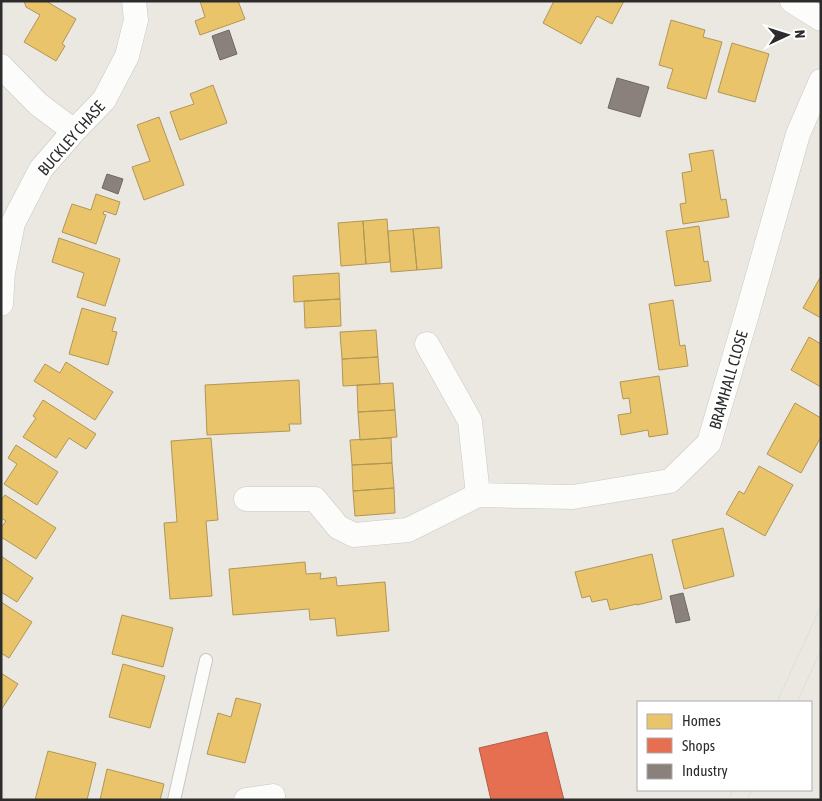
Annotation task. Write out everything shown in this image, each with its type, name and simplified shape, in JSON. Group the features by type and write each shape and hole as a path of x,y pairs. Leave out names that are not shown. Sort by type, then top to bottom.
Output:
{"street":[{"name":"BUCKLEY CHASE","path":"1,304 3,272 13,223 41,169 104,100 128,56 136,20 134,1"},
{"path":"792,1 821,19"},
{"path":"1,66 38,104 74,131"},
{"name":"BRAMHALL CLOSE","path":"246,499 315,499 338,528 354,535 408,530 478,496 573,497 670,481 709,443 798,134 821,81"},
{"path":"427,344 470,421 478,496"},
{"path":"246,800 273,796"}],"lane":[{"path":"174,800 206,660"}],"building: Homes":[{"path":"24,1 46,1 76,19 62,44 65,46 56,61 24,42 40,15 26,7"},
{"path":"200,1 238,1 245,19 200,35 195,21 205,17"},
{"path":"554,1 624,1 612,24 597,16 581,44 543,23"},
{"path":"671,20 705,30 703,37 722,42 706,99 667,88 673,69 659,65"},
{"path":"732,43 769,54 755,102 718,92"},
{"path":"213,85 227,123 180,140 170,112 194,104 190,94"},
{"path":"159,117 184,185 144,200 132,167 150,161 137,125"},
{"path":"713,150 721,200 726,199 729,217 683,224 680,204 686,203 682,173 692,171 689,154"},
{"path":"96,194 120,202 116,215 104,211 103,214 106,215 96,244 62,232 72,204 91,210"},
{"path":"387,219 390,262 366,264 363,221"},
{"path":"363,221 366,264 341,266 338,223"},
{"path":"699,226 704,262 708,261 711,281 675,286 666,231"},
{"path":"439,227 442,268 417,270 413,229"},
{"path":"413,229 417,270 391,272 388,231"},
{"path":"59,238 120,259 105,306 77,297 84,273 52,262"},
{"path":"339,273 340,299 294,302 293,276"},
{"path":"821,276 821,318 803,308"},
{"path":"340,299 341,326 305,328 304,301"},
{"path":"673,300 680,346 685,345 688,366 659,370 649,304"},
{"path":"82,308 116,318 112,331 117,332 108,365 69,354"},
{"path":"376,330 378,357 342,359 340,332"},
{"path":"809,337 821,344 821,387 791,370"},
{"path":"378,357 380,384 343,386 342,359"},
{"path":"66,362 113,392 95,420 34,381 45,364 60,373"},
{"path":"659,376 668,434 649,437 648,430 621,435 618,415 631,413 629,398 623,399 620,382"},
{"path":"299,380 301,424 289,424 290,431 207,435 205,385"},
{"path":"393,383 395,410 358,412 357,385"},
{"path":"43,400 96,434 86,449 69,438 56,458 23,437 36,418 33,416"},
{"path":"795,403 821,418 821,437 801,473 767,454"},
{"path":"395,410 397,437 360,440 358,412"},
{"path":"211,438 218,520 206,521 212,596 170,599 164,523 177,522 171,441"},
{"path":"391,438 392,463 352,465 350,440"},
{"path":"16,445 58,472 37,505 4,484 17,464 8,458"},
{"path":"392,463 394,488 353,491 352,465"},
{"path":"759,466 793,485 765,536 726,514 739,491 744,494"},
{"path":"394,488 395,513 355,516 353,491"},
{"path":"5,495 56,528 36,559 1,537 1,528 6,521 1,518 1,500"},
{"path":"723,528 734,576 684,589 672,540"},
{"path":"652,554 662,599 610,610 607,599 592,602 590,596 582,598 575,572"},
{"path":"1,556 33,578 17,602 1,592"},
{"path":"305,562 306,574 321,573 320,579 336,577 337,586 385,582 389,631 337,636 335,618 310,620 309,609 233,615 229,569"},
{"path":"1,602 32,622 9,658 1,653"},
{"path":"122,615 173,628 163,667 112,654"},
{"path":"123,664 165,676 150,728 109,717"},
{"path":"1,673 18,684 1,710"},
{"path":"236,698 261,704 245,763 207,754 218,713 231,717"},
{"path":"48,751 96,763 87,800 35,800"},
{"path":"107,769 164,784 160,800 100,800"}],"building: Shops":[{"path":"547,732 564,800 491,800 479,748"}],"building: Industry":[{"path":"229,30 237,54 220,60 212,36"},
{"path":"617,78 649,87 640,117 608,108"},
{"path":"107,174 123,179 118,194 102,188"},
{"path":"683,593 690,620 676,623 670,596"}],"tram line":[{"path":"777,701 821,606"},
{"path":"797,701 821,650"},
{"path":"728,800 732,791"},
{"path":"747,800 752,791"}]}
